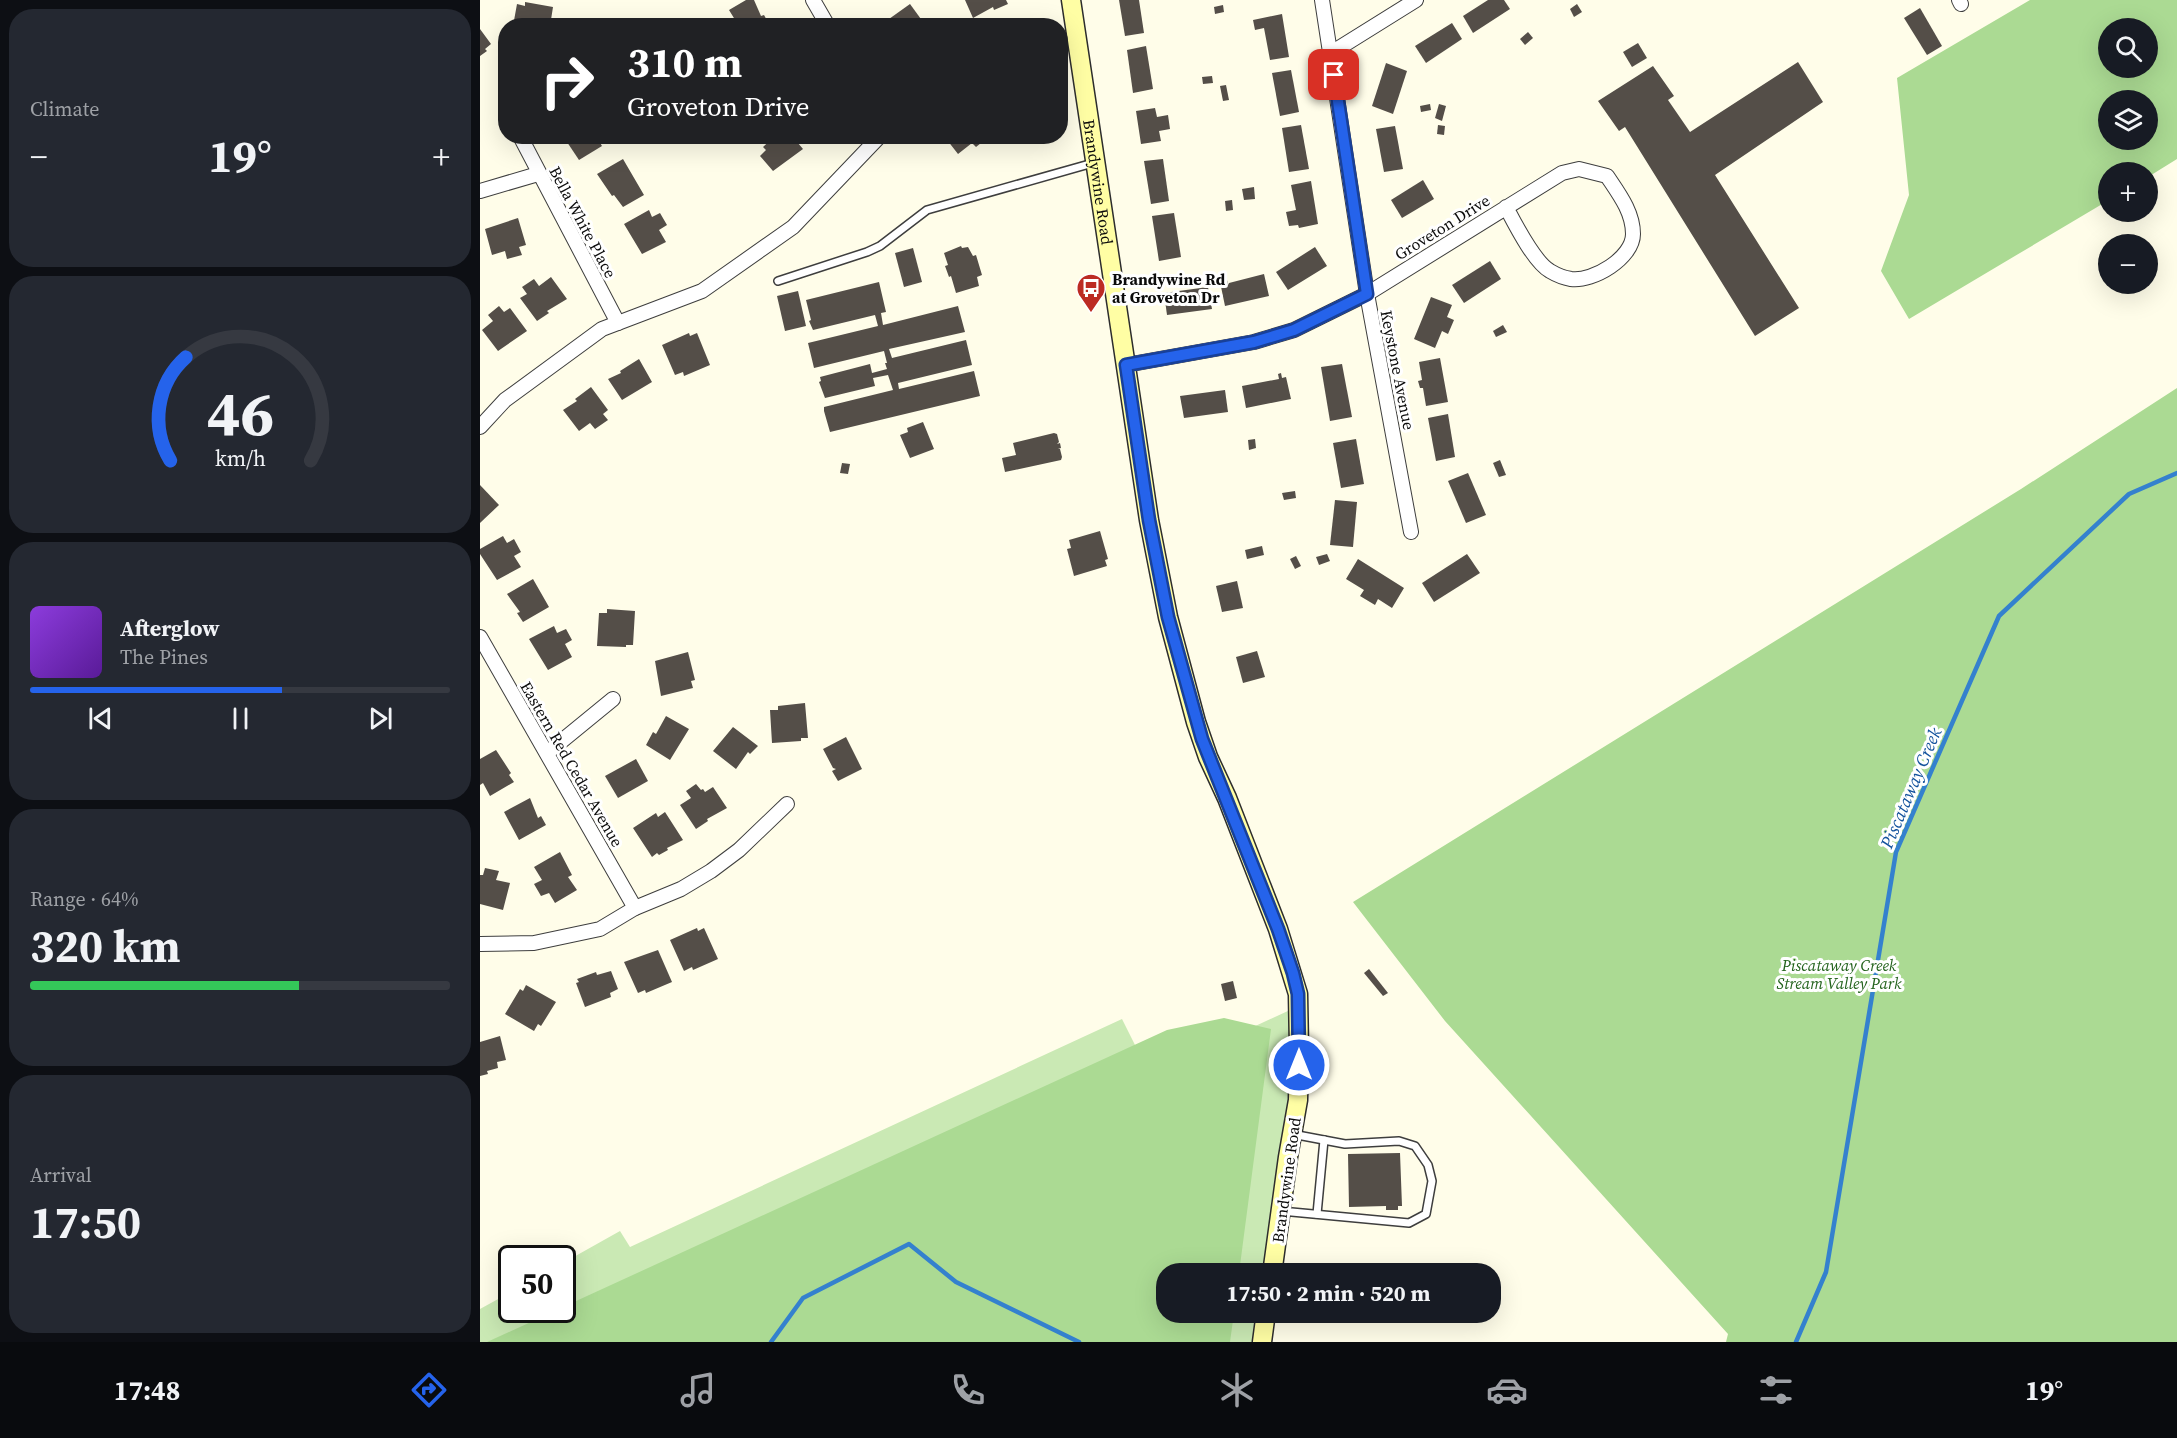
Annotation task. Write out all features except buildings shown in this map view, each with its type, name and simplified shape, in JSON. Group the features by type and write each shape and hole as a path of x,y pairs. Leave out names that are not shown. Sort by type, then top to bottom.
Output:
{"main road":[{"name":"Brandywine Road","path":"1068,18 1071,0"},
{"name":"Brandywine Road","path":"1068,29 1096,162 1149,520 1168,617 1196,722 1208,757 1278,929 1298,994 1298,1100 1274,1263"},
{"path":"1262,1342 1265,1323"}],"street":[{"path":"813,0 823,18"},
{"name":"Keystone Avenue","path":"1322,0 1367,294 1411,531"},
{"path":"1331,53 1416,0"},
{"name":"Bella White Place","path":"524,144 618,323"},
{"path":"480,427 505,400 602,329 702,291 793,227 871,144"},
{"name":"Groveton Drive","path":"1126,365 1254,342 1294,330 1367,294 1506,207 1562,173 1579,169 1607,176 1627,206 1633,236 1623,258 1601,273 1572,280 1548,270 1527,245 1506,207"},
{"path":"480,191 538,174"},
{"name":"Eastern Red Cedar Avenue","path":"480,637 635,908"},
{"path":"547,753 613,699"},
{"path":"480,944 534,944 600,929 635,908 681,889 711,871 739,850 787,804"}],"lane":[{"path":"778,281 880,246 927,210 1096,162"},
{"path":"1281,1211 1409,1223 1426,1214 1432,1181 1428,1165 1415,1146 1400,1141 1345,1144 1292,1134"},
{"path":"1317,1214 1324,1140"}],"green space":[{"path":"2030,0 2177,0 2177,159 2158,171 2158,162 2098,162 2098,207 1909,319 1881,271 1909,195 1897,78"},
{"name":"Piscataway Creek Stream Valley Park","path":"2177,388 2177,1342 1726,1342 1728,1334 1445,1021 1353,902 2021,489"},
{"path":"1290,1010 1291,1103 1266,1263 1156,1263 1156,1323 1256,1323 1253,1342 480,1342 480,1309 498,1299 498,1323 576,1323 576,1256 620,1231 630,1247 1122,1019 1150,1075"},
{"path":"1224,1018 1271,1029 1240,1263 1156,1263 1156,1323 1233,1323 1230,1342 487,1342 529,1323 576,1323 576,1301 1167,1030"}],"waterway":[{"name":"Piscataway Creek","path":"1796,1342 1826,1272 1896,852 1999,616 2129,494 2177,473"},
{"name":"Piscataway Creek","path":"771,1342 803,1298 909,1244 956,1282 1079,1342"}],"place":[{"name":"Brandywine Rd at Groveton Dr","path":"1091,314"}],"route":[{"path":"1299,1065 1298,994 1293,973 1227,798 1208,757 1196,722 1168,617 1149,520 1126,365 1254,342 1294,330 1367,294 1334,75"}]}
